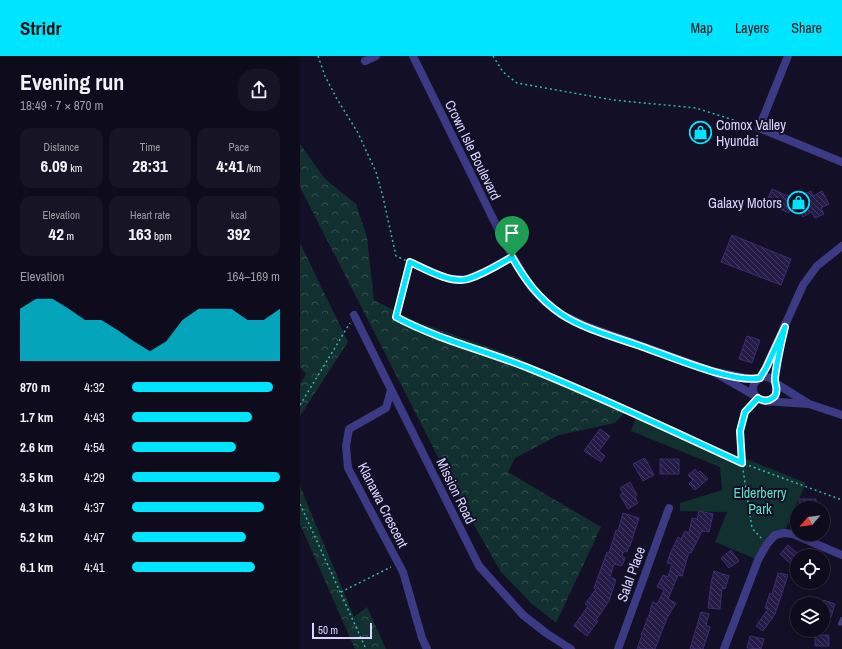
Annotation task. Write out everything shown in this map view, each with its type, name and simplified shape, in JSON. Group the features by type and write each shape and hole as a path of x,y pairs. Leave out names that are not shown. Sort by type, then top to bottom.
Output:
{"street":[{"path":"365,61 376,56"},
{"name":"Crown Isle Boulevard","path":"413,56 512,257 530,286 545,302 562,315 586,326 712,371 750,379 768,377 809,404"},
{"path":"788,56 759,128 842,162"},
{"path":"760,399 753,388 755,382 760,378 766,368 803,285 817,266 842,246"},
{"path":"427,270 449,279 467,279 512,257"},
{"name":"Mission Road","path":"354,315 479,566 523,615 546,633 571,649"},
{"path":"760,399 768,400 775,396 778,388 776,382 778,356 785,327"},
{"name":"Crown Isle Boulevard","path":"712,371 760,399"},
{"name":"Klanawa Crescent","path":"391,390 386,408 349,429 346,446 348,468 403,572 422,638 427,649"},
{"path":"760,399 809,404 842,415"},
{"name":"Salal Place","path":"618,649 669,508"},
{"path":"724,649 758,560 766,544 775,535 784,533 793,534 842,555"}],"path":[{"path":"318,56 325,76 358,133 376,172 396,256 427,270"},
{"path":"493,56 503,72 517,83 613,100 696,108 759,128"},
{"path":"410,262 396,317 476,350 525,366 609,402 742,463 842,500"},
{"path":"300,405 354,315"},
{"path":"760,399 745,412 740,431 742,463 752,528 766,544"},
{"path":"300,504 366,649"},
{"path":"340,592 398,564"}],"green space":[{"path":"300,144 325,179 356,204 367,237 374,300 415,321 516,357 624,413 615,423 559,435 515,458 508,472 601,527 556,623 531,603 501,572 463,506 300,187"},
{"path":"300,243 348,342 300,416 300,384 306,374 300,367"},
{"name":"Elderberry Park","path":"637,415 806,483 798,501 790,501 790,519 784,533 775,535 758,560 715,542 727,512 680,511 680,503 722,490 720,467 631,431"},
{"path":"300,486 354,617 367,607 386,649 355,649 300,524"}],"building":[{"name":"Galaxy Motors","path":"772,189 795,199 811,191 813,196 822,191 829,204 821,208 824,214 815,218 811,212 803,217 794,201 789,213 766,203"},
{"path":"732,235 791,259 781,285 721,262"},
{"path":"747,336 760,340 752,363 739,359"},
{"path":"600,429 610,436 599,451 605,456 601,462 584,451"},
{"path":"645,458 654,475 643,481 633,464"},
{"path":"660,459 679,459 679,474 660,474"},
{"path":"695,469 698,473 700,471 708,479 695,490 689,484 693,480 688,475"},
{"path":"630,482 637,495 635,496 638,503 628,509 620,495 623,493 620,488"},
{"path":"799,499 816,499 816,501 799,501"},
{"path":"699,511 713,514 709,532 702,531 691,553 689,552 682,576 678,575 668,599 676,603 667,618 655,649 637,649 653,602 657,604 664,590 657,587 663,575 668,577 672,564 667,563 670,554 678,537 681,539 685,531 689,533 692,518 697,519"},
{"path":"623,513 639,518 630,546 627,552 624,551 622,556 625,558 622,566 614,564 610,577 616,580 609,601 596,620 598,621 587,636 574,626 588,606 585,604 596,589 594,588 607,552 609,553 616,530 618,531"},
{"path":"788,545 792,549 790,549 790,563 780,554"},
{"path":"731,550 739,561 729,568 721,558"},
{"path":"714,571 729,576 725,589 722,588 720,609 708,608"},
{"path":"778,573 788,575 775,614 763,631 756,626 768,609 765,608 770,593 772,594"},
{"path":"830,602 835,604 830,617"},
{"path":"701,612 709,614 706,625 710,627 708,634 703,649 690,649"},
{"path":"750,636 764,639 761,649 747,648"},
{"path":"815,637 829,637 829,646 815,646"}],"place":[{"name":"Comox Valley Hyundai","path":"701,133"},
{"name":"Galaxy Motors","path":"798,203"}],"route":[{"path":"512,257 530,286 545,302 562,315 611,336 712,371 750,379 760,378 785,327 778,356 775,381 778,388 777,392 772,399 764,401 758,398 745,412 740,431 742,463 609,402 525,366 476,350 396,317 410,262 449,279 467,279 512,257"}]}
